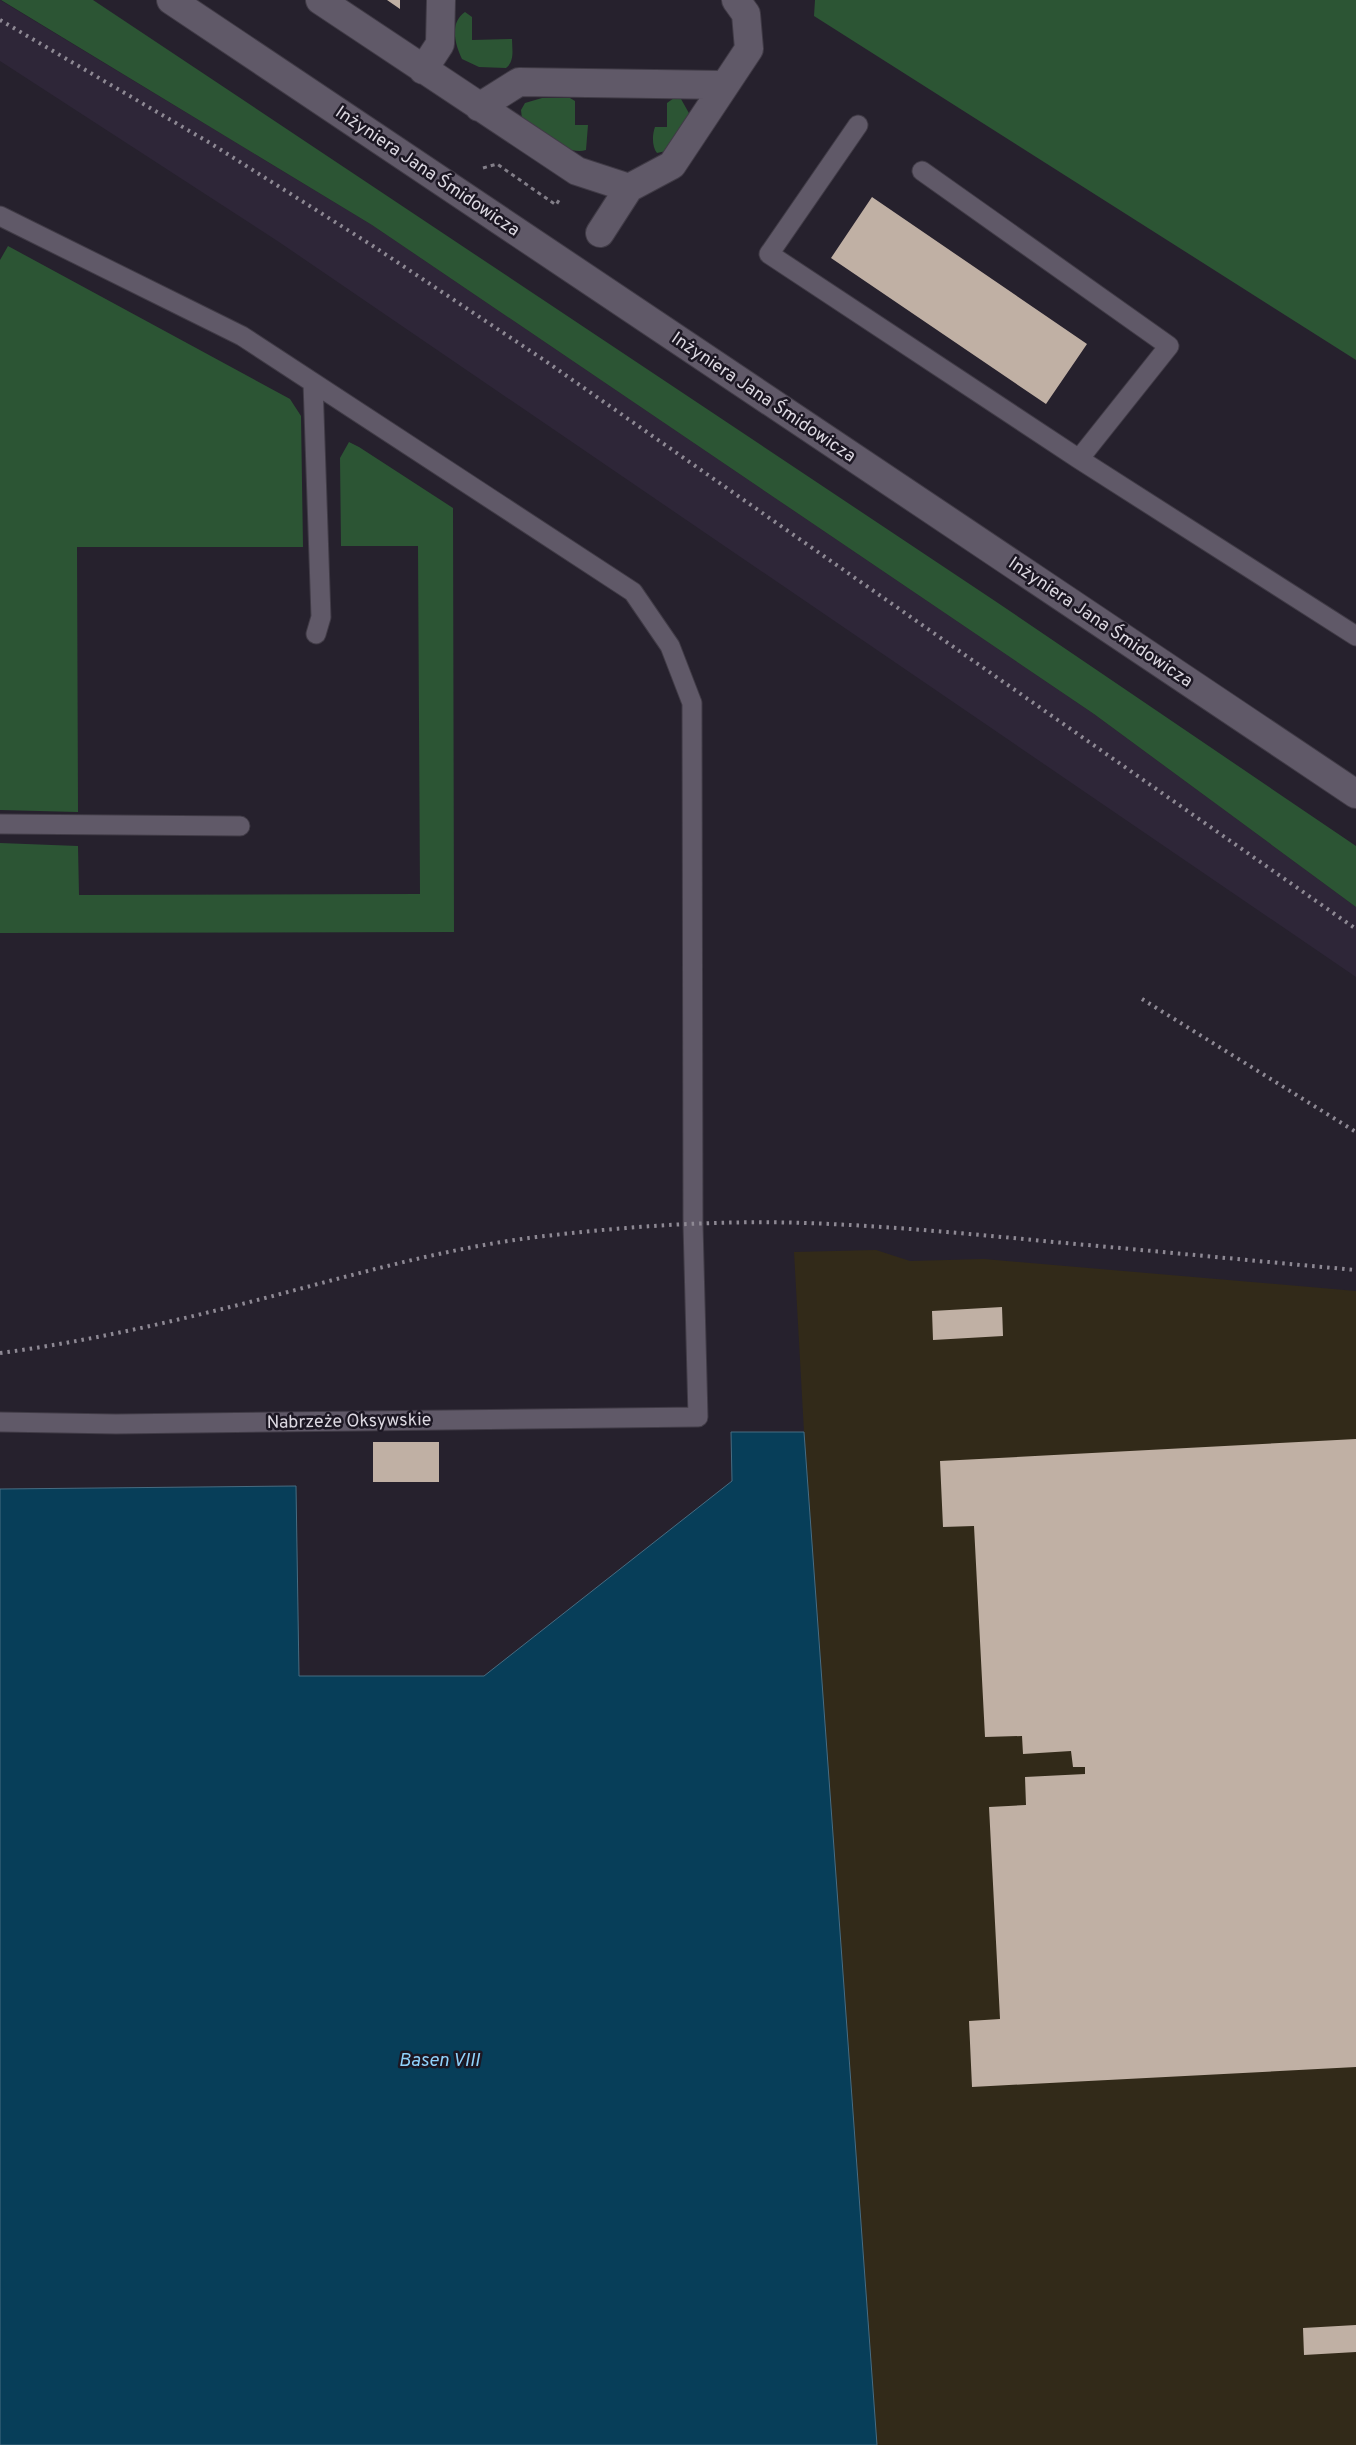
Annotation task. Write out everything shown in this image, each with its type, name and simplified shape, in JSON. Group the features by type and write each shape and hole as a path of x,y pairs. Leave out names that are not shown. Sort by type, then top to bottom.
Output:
{"street":[{"name":"Inżyniera Jana Śmidowicza","path":"171,0 1356,794"},
{"path":"320,0 577,171 629,188"},
{"path":"423,70 440,44 441,0"},
{"path":"600,233 629,188 672,166 749,49 746,14 736,0"},
{"path":"479,107 519,82 723,86"}],"lane":[{"path":"858,126 769,254 1079,459 1356,636"},
{"path":"922,170 1169,346 1079,459"},
{"path":"0,216 242,336 313,383 321,617 316,634"},
{"name":"Nabrzeże Oksywskie","path":"0,1422 116,1424 698,1417 693,1224 692,713 689,695 670,646 634,592 313,383"},
{"path":"0,824 240,826"}],"path":[{"path":"541,195 556,206"}],"shaded area":[{"path":"0,0 372,225 1094,714 1356,907 1356,977 279,242 0,61"},
{"path":"876,1250 910,1261 984,1259 1356,1291 1356,2445 877,2445 804,1432 794,1252"}],"green space":[{"path":"1,0 93,0 995,601 1356,846 1356,907 1094,714 372,225"},
{"path":"815,0 1356,0 1356,360 814,16"},
{"path":"465,12 472,17 472,40 512,39 512,58 506,68 479,67 462,59 457,47 455,28 460,17"},
{"path":"542,98 570,98 575,101 575,125 588,125 586,150 578,151 561,146 522,119 521,110 525,103"},
{"path":"674,98 681,99 690,115 666,151 657,153 653,144 654,130 655,127 667,127 667,103"},
{"path":"8,246 290,399 301,416 303,547 77,547 78,812 0,810 0,260"},
{"path":"349,442 453,508 454,932 0,933 0,843 78,846 79,895 420,894 418,546 341,546 340,458"}],"water":[{"name":"Basen VIII","path":"731,1432 804,1432 877,2445 0,2445 0,1489 296,1486 299,1676 484,1676 732,1481"}],"building":[{"path":"387,0 400,0 400,9"},
{"path":"872,197 1087,344 1046,404 831,258"},
{"path":"1002,1307 1003,1336 933,1340 932,1311"},
{"path":"1356,1439 1356,2067 972,2087 969,2021 1000,2019 989,1807 1026,1805 1025,1777 1085,1774 1085,1767 1073,1767 1071,1751 1023,1754 1022,1736 985,1737 974,1526 943,1527 940,1461"},
{"path":"373,1442 439,1442 439,1482 373,1482"},
{"path":"1356,2325 1356,2352 1304,2355 1303,2328"}],"railway":[{"path":"0,20 210,143 373,246 544,360 1356,929"},
{"path":"1142,999 1356,1132"},
{"path":"0,1353 87,1339 144,1327 465,1248 505,1241 610,1229 742,1222 869,1226 1356,1270"}]}
